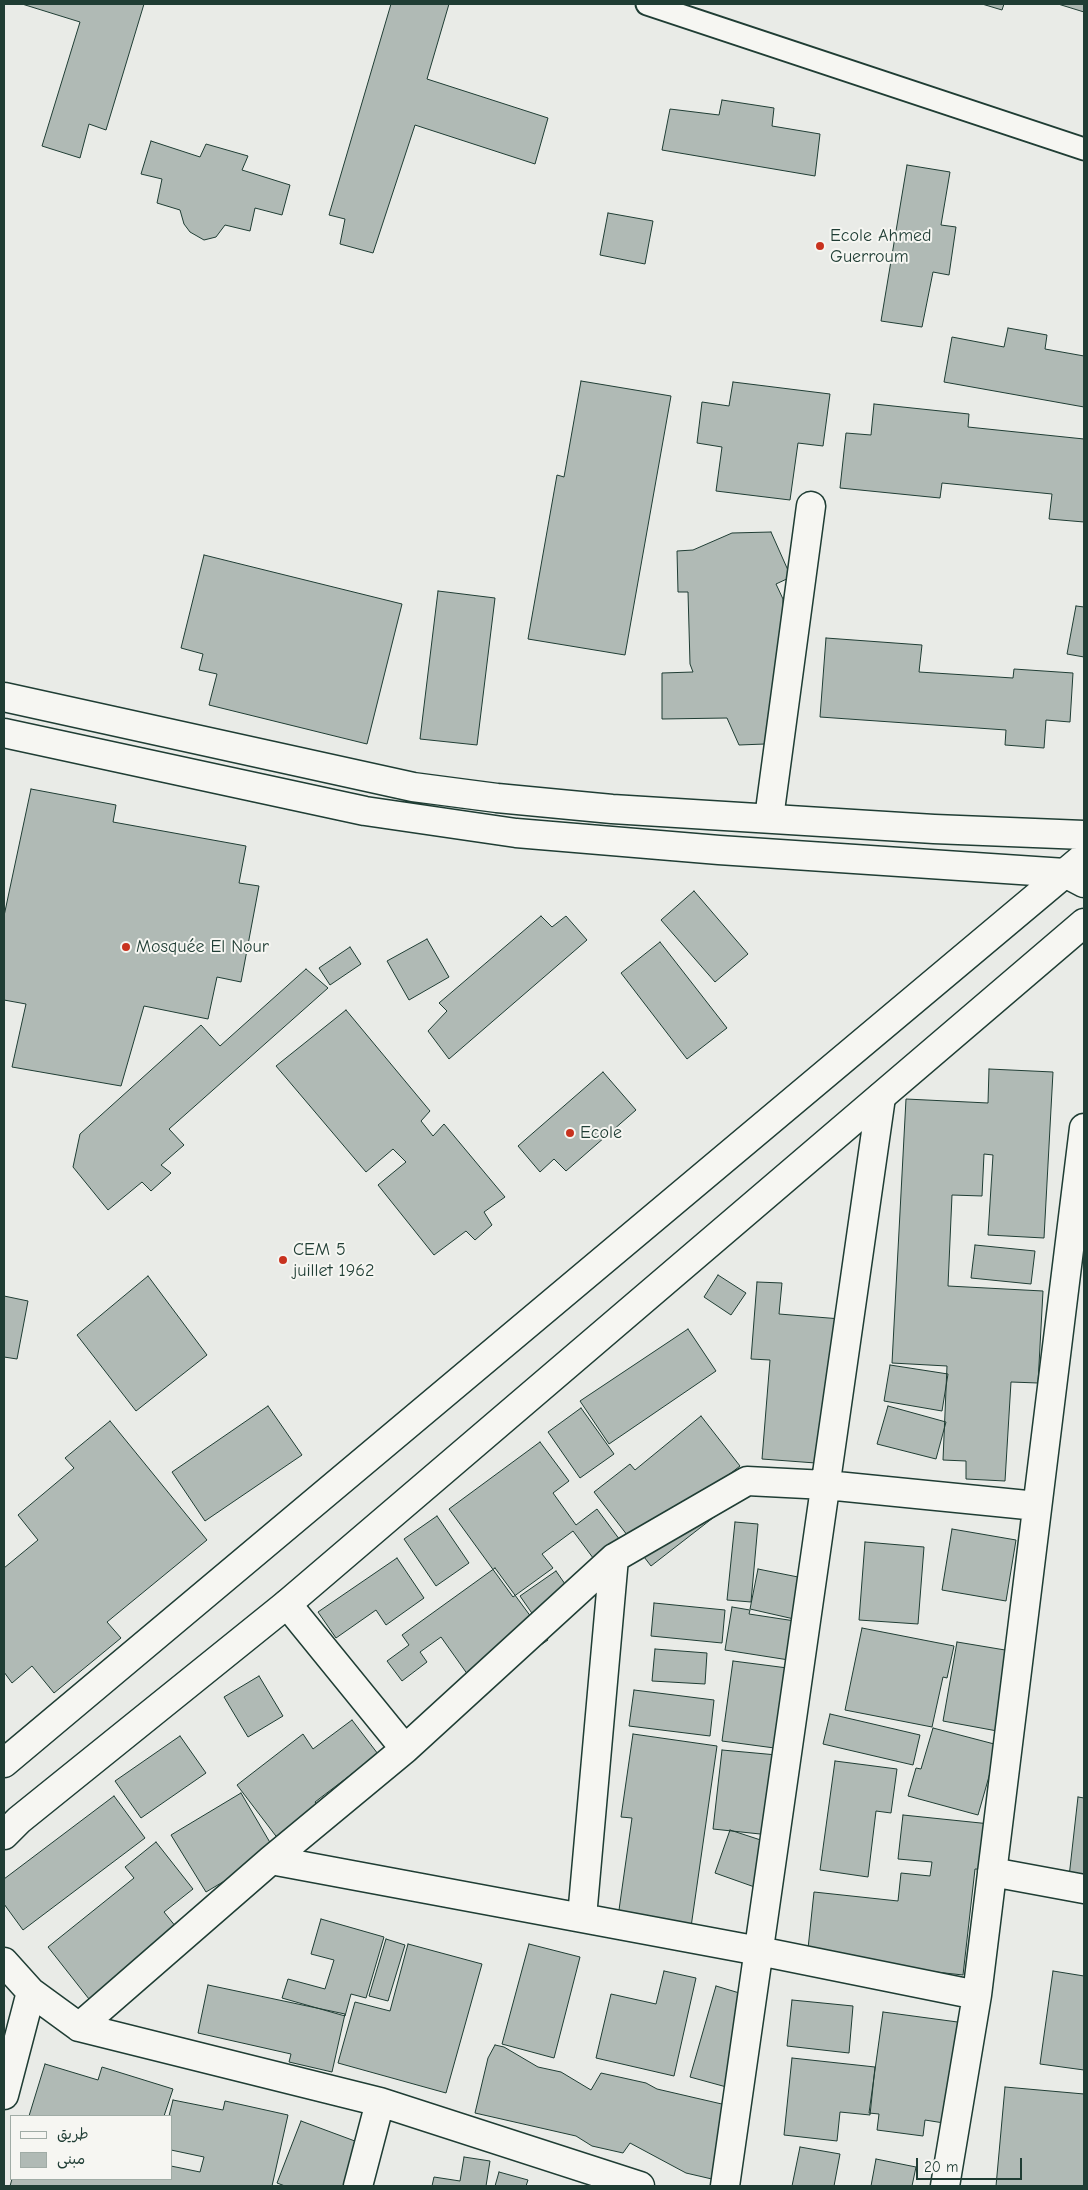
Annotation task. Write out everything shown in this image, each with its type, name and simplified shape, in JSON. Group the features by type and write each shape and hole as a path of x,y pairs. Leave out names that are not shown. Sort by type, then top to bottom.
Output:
{"street":[{"path":"769,818 811,506"},
{"path":"4,697 413,787 497,798 612,809 934,829 1084,835"},
{"path":"4,733 365,810 516,833 729,851 1078,871"},
{"path":"4,1763 1078,871"},
{"path":"4,1835 19,1820 287,1604 1084,923"},
{"path":"725,2186 881,1097"},
{"path":"945,2186 976,1995 1084,1128"},
{"path":"79,2027 271,1860 404,1749 614,1558 747,1481 826,1485 1037,1506"},
{"path":"582,1917 614,1558"},
{"path":"287,1604 404,1749"},
{"path":"271,1860 582,1917 976,1995"},
{"path":"992,1872 1084,1889"},
{"path":"4,1962 31,1992 79,2027 380,2102 640,2186"},
{"path":"4,2095 31,1992"},
{"path":"358,2186 380,2102"}],"lane":[{"path":"646,4 1084,149"}],"building":[{"path":"22,4 144,4 106,130 89,124 80,158 42,146 80,22"},
{"path":"391,4 449,4 427,79 548,118 535,164 415,125 373,253 340,244 345,219 329,215"},
{"path":"982,4 1004,4 1002,10"},
{"path":"1058,4 1084,4 1084,12"},
{"path":"722,100 774,108 772,126 820,134 815,176 662,150 670,109 719,115"},
{"path":"151,141 200,157 206,144 248,156 242,170 290,185 282,215 255,208 250,231 225,225 216,237 204,240 190,232 184,224 180,210 157,203 162,179 141,174"},
{"path":"907,165 950,172 941,225 956,227 949,275 933,272 922,327 881,321"},
{"path":"608,213 653,221 645,264 600,255"},
{"path":"1008,328 1047,335 1045,349 1084,356 1084,407 944,382 952,337 1004,347"},
{"path":"581,381 671,396 625,655 528,639 557,475 564,477"},
{"path":"733,382 830,394 823,446 798,443 790,500 716,491 722,447 697,443 702,402 729,406"},
{"path":"874,404 969,414 968,427 1084,439 1084,522 1049,519 1052,494 942,483 940,498 840,488 846,433 871,435"},
{"path":"771,532 791,577 776,584 783,599 784,656 791,743 739,745 727,718 662,719 662,673 693,672 690,664 688,592 678,592 677,551 693,550 732,533"},
{"path":"204,555 402,604 367,744 209,705 217,674 199,670 203,654 181,648"},
{"path":"438,591 495,598 477,745 420,739"},
{"path":"1076,606 1084,607 1084,657 1067,654"},
{"path":"826,638 922,645 919,672 1013,678 1014,669 1073,673 1070,722 1046,720 1044,748 1005,745 1006,730 820,717"},
{"name":"Mosquée El Nour","path":"31,789 116,805 113,822 246,846 239,883 259,886 241,982 217,977 208,1019 144,1006 121,1086 12,1067 26,1004 4,1000 4,916"},
{"path":"694,891 748,954 715,982 661,920"},
{"path":"541,916 552,927 566,916 587,940 449,1059 428,1031 447,1011 439,1003"},
{"path":"427,939 449,977 409,1000 387,961"},
{"path":"660,942 727,1028 687,1059 621,973"},
{"path":"350,947 361,964 330,985 319,968"},
{"path":"306,969 328,988 169,1129 184,1145 161,1165 171,1173 151,1191 142,1182 108,1210 73,1167 80,1134 201,1025 220,1046"},
{"path":"346,1010 430,1111 421,1121 433,1136 444,1124 505,1197 484,1212 492,1225 475,1240 466,1231 434,1255 378,1185 406,1162 393,1149 366,1172 276,1066"},
{"path":"989,1069 1053,1072 1044,1238 988,1235 993,1155 984,1154 982,1196 952,1195 948,1286 1043,1291 1038,1383 1011,1382 1005,1481 966,1479 966,1461 943,1460 947,1366 892,1363 906,1099 988,1103"},
{"path":"603,1072 636,1110 566,1171 554,1159 540,1172 518,1146"},
{"path":"975,1245 1035,1251 1031,1284 971,1278"},
{"path":"718,1275 746,1293 731,1315 704,1297"},
{"path":"148,1276 207,1355 136,1411 77,1335"},
{"path":"757,1282 782,1283 779,1314 841,1319 829,1464 762,1459 770,1360 751,1359"},
{"path":"4,1296 28,1301 17,1359 4,1357"},
{"path":"688,1329 716,1371 609,1444 580,1401"},
{"path":"890,1365 948,1374 942,1411 884,1401"},
{"path":"268,1406 302,1455 205,1521 172,1472"},
{"path":"888,1406 946,1422 936,1459 877,1444"},
{"path":"581,1408 614,1454 580,1478 548,1432"},
{"path":"701,1416 740,1466 703,1495 718,1514 651,1566 594,1492 630,1464 635,1470"},
{"path":"110,1421 207,1540 107,1622 121,1638 54,1693 32,1666 12,1683 4,1672 4,1568 38,1540 18,1515 74,1468 65,1458"},
{"path":"540,1442 569,1481 553,1493 576,1525 597,1509 631,1555 605,1574 573,1531 542,1554 553,1568 513,1597 449,1509"},
{"path":"437,1516 469,1563 436,1586 404,1539"},
{"path":"735,1522 758,1524 751,1602 727,1600"},
{"path":"952,1529 1016,1540 1006,1601 942,1590"},
{"path":"865,1542 924,1547 918,1624 859,1620"},
{"path":"397,1558 424,1598 386,1625 376,1610 336,1638 318,1612"},
{"path":"495,1568 548,1640 478,1689 441,1637 420,1652 427,1662 402,1681 387,1661 409,1645 402,1635"},
{"path":"758,1569 803,1578 794,1619 750,1609"},
{"path":"556,1571 581,1607 545,1632 520,1596"},
{"path":"654,1603 725,1610 722,1643 651,1636"},
{"path":"732,1607 750,1610 749,1614 795,1621 789,1660 725,1650"},
{"path":"862,1628 954,1646 947,1678 943,1677 932,1727 845,1710"},
{"path":"957,1642 1023,1653 1008,1733 943,1721"},
{"path":"655,1649 707,1653 705,1684 652,1681"},
{"path":"733,1661 803,1670 782,1749 722,1741"},
{"path":"259,1676 283,1716 248,1737 224,1697"},
{"path":"634,1690 714,1700 710,1736 629,1726"},
{"path":"830,1714 920,1735 913,1765 823,1744"},
{"path":"352,1720 378,1754 315,1802 324,1813 282,1844 237,1785 303,1734 313,1749"},
{"path":"933,1728 998,1745 978,1815 908,1796 916,1768 921,1769"},
{"path":"633,1734 717,1746 691,1927 618,1917 632,1818 621,1817"},
{"path":"180,1736 206,1773 141,1818 115,1781"},
{"path":"722,1750 788,1756 779,1836 713,1829"},
{"path":"835,1761 897,1769 891,1813 876,1811 868,1877 820,1870"},
{"path":"241,1793 275,1851 206,1892 171,1835"},
{"path":"114,1796 145,1838 23,1930 4,1904 4,1879"},
{"path":"1078,1797 1084,1798 1084,1879 1069,1877"},
{"path":"903,1815 1000,1825 995,1870 975,1869 963,1975 807,1958 814,1892 898,1901 901,1873 930,1876 932,1862 898,1859"},
{"path":"730,1830 779,1846 763,1890 715,1873"},
{"path":"156,1842 193,1889 164,1912 192,1947 118,2006 103,1989 89,1999 48,1947 134,1878 125,1867"},
{"path":"321,1919 384,1937 366,1998 351,1994 345,2016 282,1998 288,1979 325,1989 334,1960 311,1954"},
{"path":"386,1939 405,1945 388,2001 369,1996"},
{"path":"408,1944 482,1964 446,2093 338,2063 355,2002 390,2011"},
{"path":"529,1944 580,1957 554,2058 502,2044"},
{"path":"664,1971 696,1978 674,2076 596,2058 611,1994 656,2004"},
{"path":"1053,1971 1084,1976 1084,2070 1040,2064"},
{"path":"208,1985 345,2014 332,2072 289,2062 291,2054 198,2033"},
{"path":"716,1986 766,2001 741,2091 690,2077"},
{"path":"792,2000 853,2006 849,2053 787,2046"},
{"path":"883,2012 965,2023 950,2124 925,2120 923,2136 877,2130 879,2114 869,2113"},
{"path":"495,2045 504,2047 538,2067 561,2072 591,2090 601,2073 646,2083 657,2089 739,2108 749,2114 736,2171 729,2183 686,2173 630,2143 623,2153 592,2146 576,2136 475,2113 488,2058"},
{"path":"792,2058 875,2067 870,2115 840,2112 837,2141 784,2135"},
{"path":"45,2064 98,2080 102,2067 173,2089 164,2115 29,2115"},
{"path":"1005,2087 1084,2094 1084,2186 996,2186"},
{"path":"173,2100 223,2110 225,2101 288,2115 272,2186 10,2186 12,2180 172,2180 172,2166 200,2172 204,2157 172,2150 172,2115 169,2115"},
{"path":"301,2121 371,2147 356,2186 285,2186 277,2183"},
{"path":"800,2147 840,2154 834,2186 792,2186"},
{"path":"464,2157 490,2161 486,2186 432,2186 434,2177 460,2181"},
{"path":"876,2159 916,2167 912,2186 871,2186"},
{"path":"499,2172 528,2180 526,2186 495,2186"}],"place":[{"name":"Ecole Ahmed Guerroum","path":"820,246"},
{"name":"Mosquée El Nour","path":"126,947"},
{"name":"Ecole","path":"570,1133"},
{"name":"CEM 5 juillet 1962","path":"283,1260"}]}
